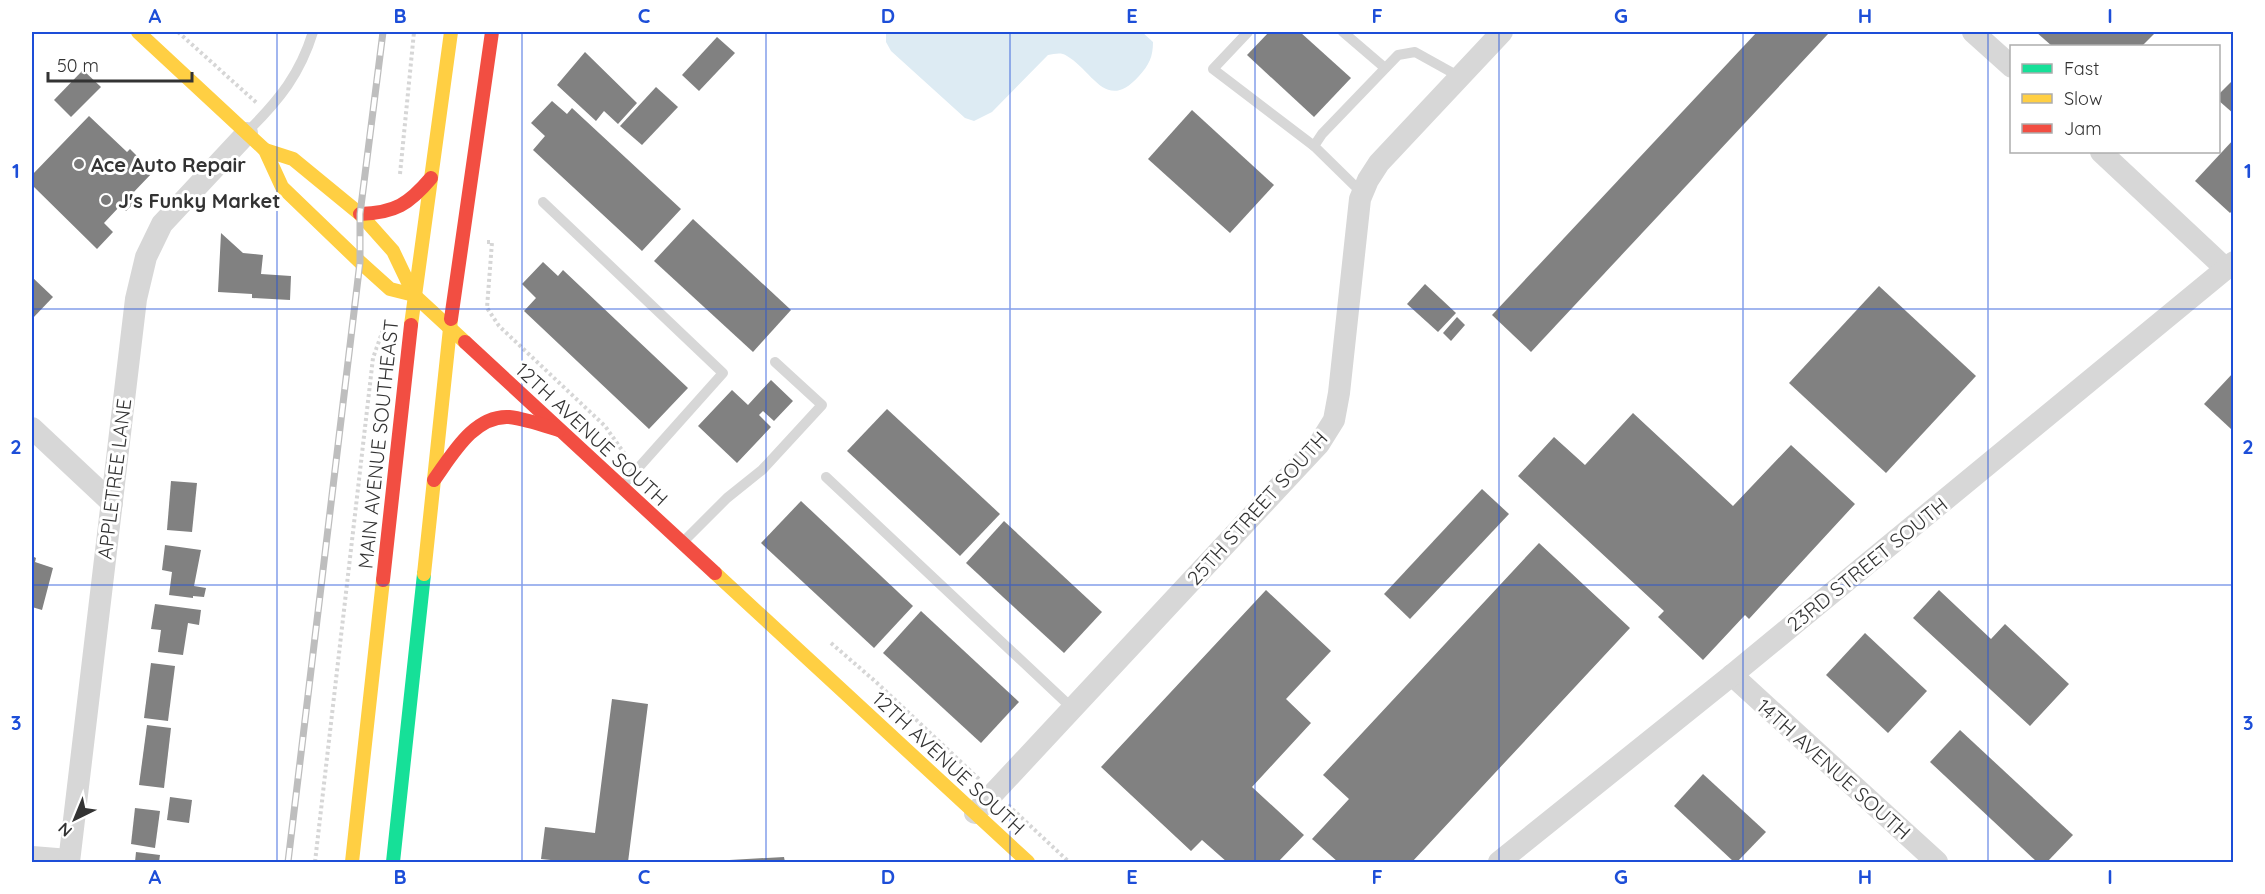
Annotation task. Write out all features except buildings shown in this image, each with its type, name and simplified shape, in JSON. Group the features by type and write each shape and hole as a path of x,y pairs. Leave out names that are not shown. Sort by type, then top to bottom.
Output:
{"main road":[{"name":"12TH AVENUE SOUTH","path":"138,32 265,150 282,187 390,289 414,295 1028,862"},
{"name":"MAIN AVENUE SOUTHEAST","path":"352,862 414,295 451,32"},
{"path":"393,862 450,329 492,32"},
{"path":"265,150 293,159 360,214 393,252 414,295"},
{"path":"360,214 377,214 396,210 413,200 431,178"},
{"path":"434,480 468,435 494,418 512,418 559,430"}],"street":[{"name":"25TH STREET SOUTH","path":"975,813 1319,444 1334,420 1339,393 1360,199 1379,163 1502,32"},
{"path":"1974,32 2010,65"},
{"name":"APPLETREE LANE","path":"69,861 136,299 146,257 162,224 247,133"},
{"path":"2102,153 2230,265"},
{"name":"23RD STREET SOUTH","path":"1499,862 1732,675 2230,265"},
{"path":"32,428 112,503"},
{"name":"14TH AVENUE SOUTH","path":"1732,675 1937,862"},
{"path":"32,856 69,861"}],"lane":[{"path":"247,133 281,96 306,54 313,32"},
{"path":"1248,32 1214,69 1314,146 1363,193"},
{"path":"1343,32 1385,68"},
{"path":"1314,146 1322,134 1398,54 1415,52 1460,77"},
{"path":"543,202 723,373 621,487"},
{"path":"682,544 727,498 762,470 822,405 775,362"},
{"path":"826,477 1073,709"}],"path":[{"path":"178,32 267,112"},
{"path":"399,181 414,32"},
{"path":"492,242 487,308 499,326 605,426 624,453 639,467"},
{"path":"315,862 373,358 384,326"},
{"path":"825,638 876,682 1069,862"}],"shaded area":[{"path":"886,32 1142,32 1153,42 1153,47 1150,60 1139,76 1117,91 1100,86 1065,55 1048,55 992,112 974,121 965,118 891,51 886,42"}],"railway":[{"path":"288,862 360,262 360,214 383,32"}],"traffic: fast":[{"path":"393,862 424,574"}],"traffic: slow":[{"path":"138,32 265,150 282,187 360,262 390,289 414,295 465,342"},
{"path":"411,325 451,32"},
{"path":"265,150 293,159 360,214 393,251 414,295"},
{"path":"424,574 451,319"},
{"path":"715,573 1028,862"},
{"path":"352,862 383,580"}],"traffic: jam":[{"path":"451,319 492,32"},
{"path":"360,214 383,212 408,201 431,178"},
{"path":"383,580 411,325"},
{"path":"465,342 715,573"},
{"path":"434,480 465,438 485,422 509,417 559,430"}],"place":[{"name":"Ace Auto Repair","path":"79,164"},
{"name":"J's Funky Market","path":"106,200"}]}
